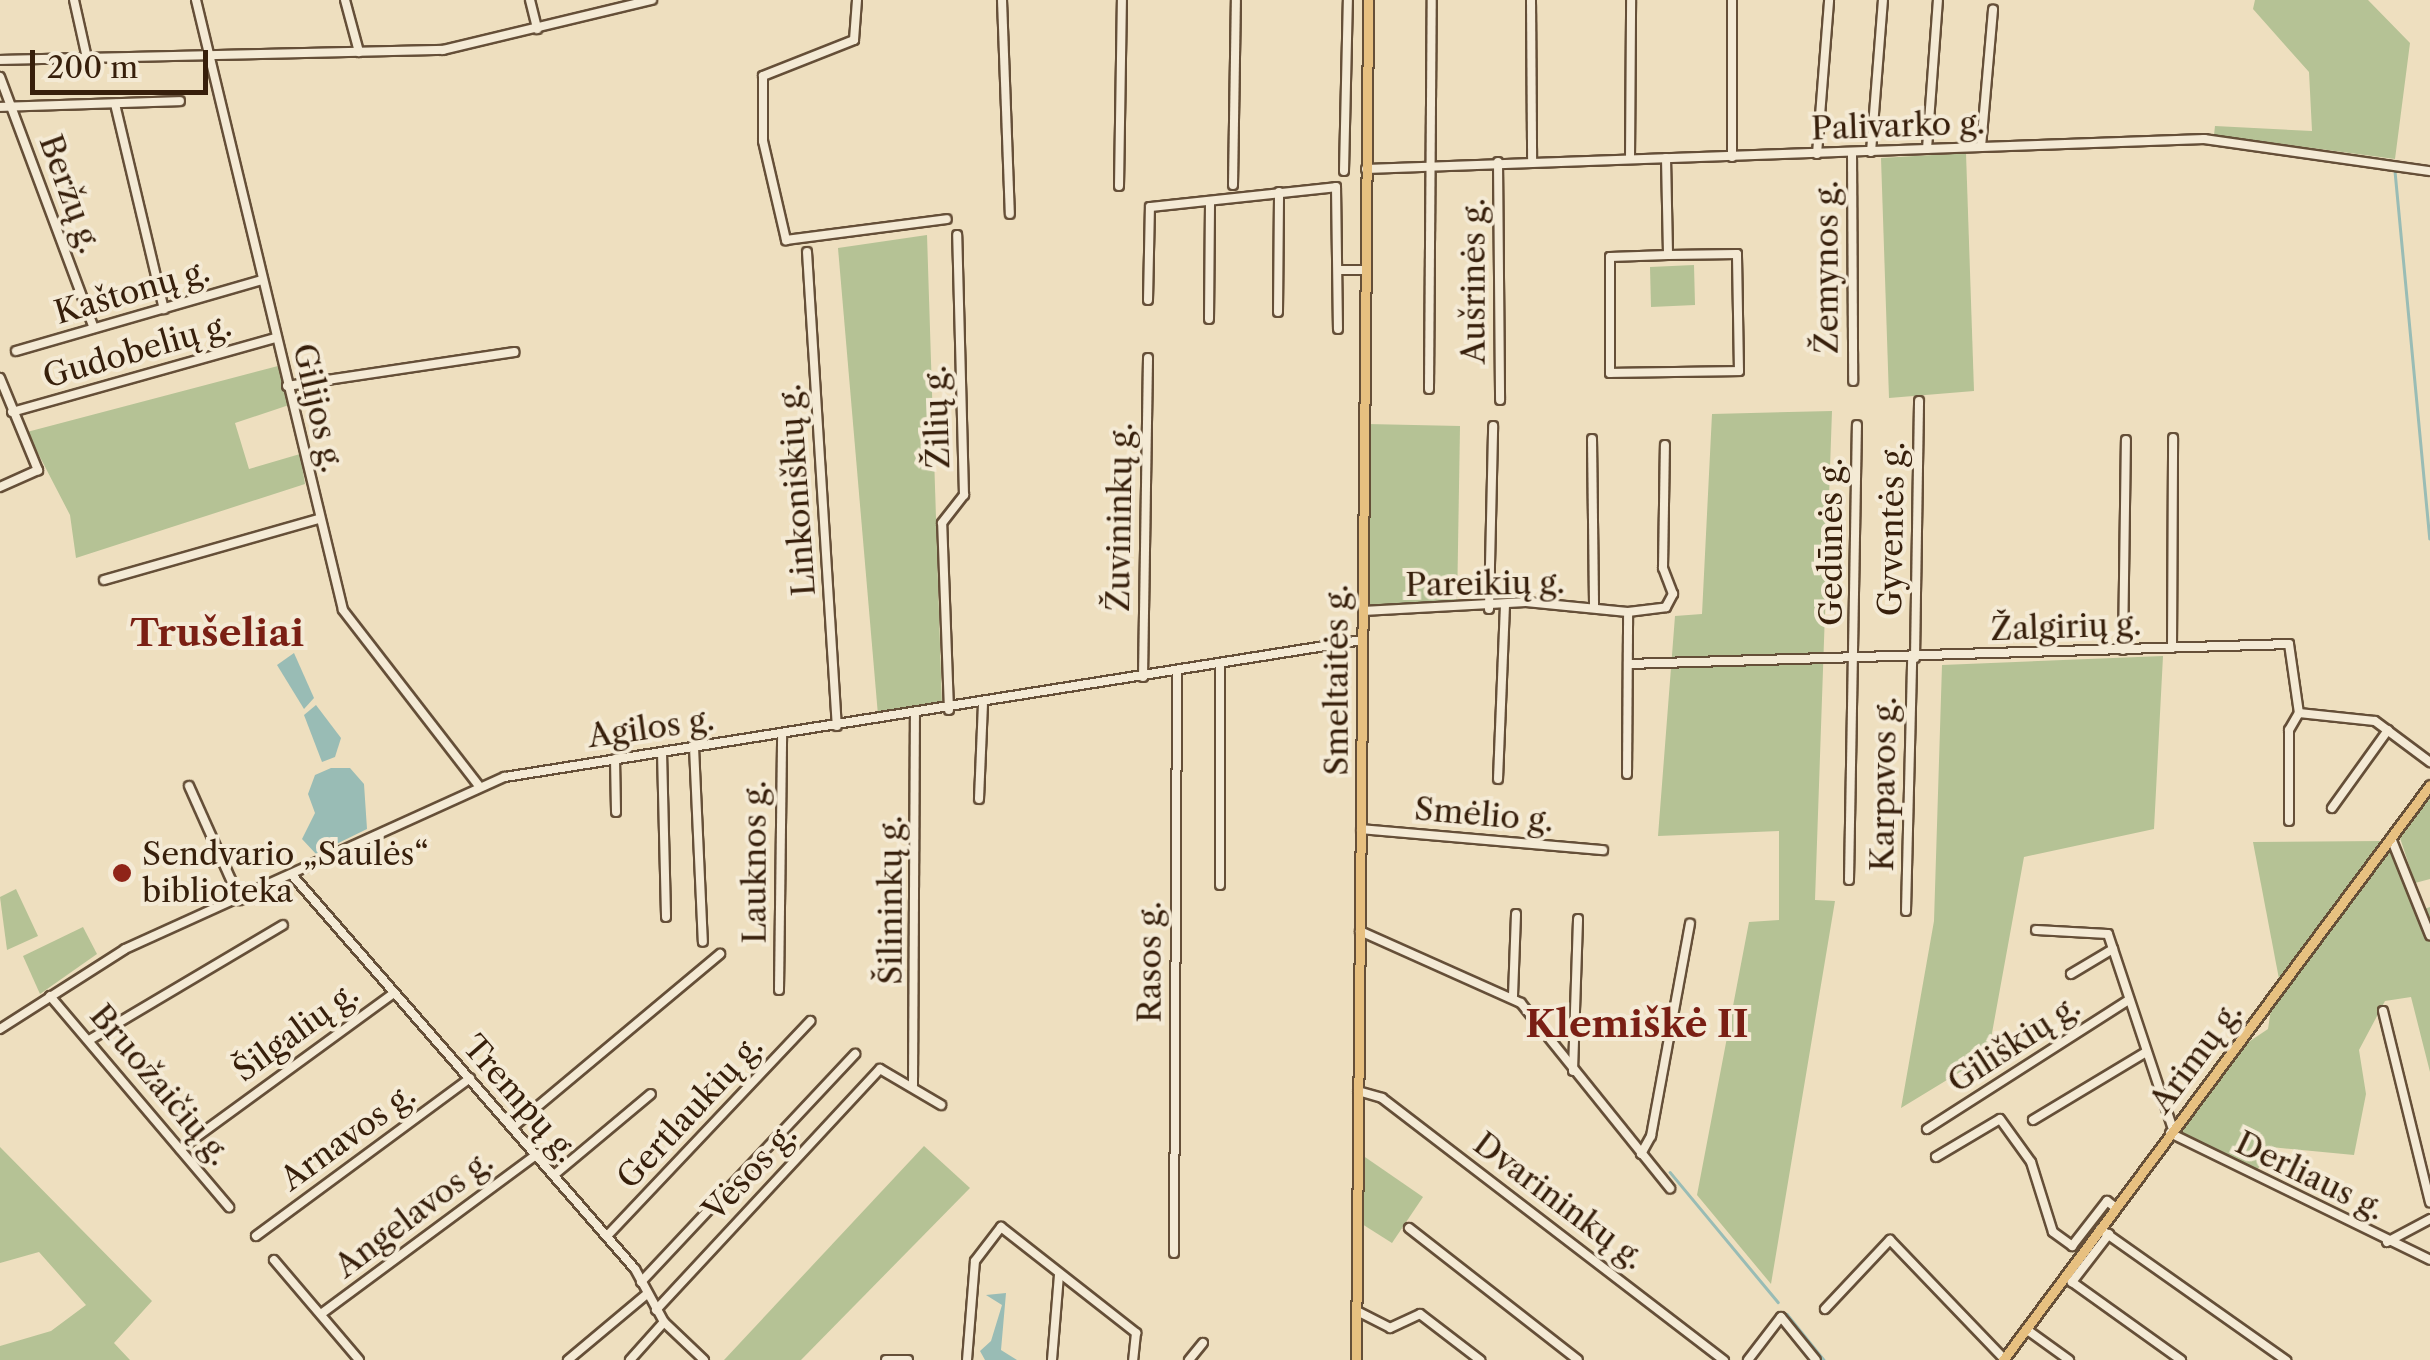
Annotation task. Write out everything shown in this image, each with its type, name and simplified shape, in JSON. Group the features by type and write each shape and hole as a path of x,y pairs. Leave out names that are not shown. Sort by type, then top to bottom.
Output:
{"main road":[{"name":"Smeltaitės g.","path":"1356,1360 1368,0"},
{"name":"Arimų g.","path":"2004,1359 2105,1231 2116,1208 2172,1131 2430,785"}],"street":[{"path":"74,0 87,58"},
{"name":"Gilijos g.","path":"196,0 343,610 479,786"},
{"path":"345,0 358,52"},
{"path":"530,0 537,29"},
{"path":"0,60 443,50 648,0"},
{"path":"857,0 854,40 763,76 763,141 786,240 948,219"},
{"path":"1002,0 1010,214"},
{"path":"1119,186 1122,0"},
{"path":"1233,185 1236,0"},
{"path":"1344,171 1348,0"},
{"path":"1429,389 1432,0"},
{"path":"1531,0 1532,162"},
{"path":"1630,159 1631,0"},
{"path":"1732,0 1732,157"},
{"path":"1816,154 1828,0"},
{"path":"1871,152 1883,0"},
{"path":"1927,149 1938,0"},
{"path":"1981,147 1993,10"},
{"name":"Beržų g.","path":"0,77 94,328"},
{"path":"0,107 180,102"},
{"path":"116,104 164,308"},
{"name":"Palivarko g.","path":"1366,169 2204,138 2430,171"},
{"name":"Žemynos g.","path":"1852,153 1853,381"},
{"path":"1666,158 1668,255"},
{"name":"Aušrinės g.","path":"1498,162 1500,400"},
{"path":"1148,300 1150,207 1336,187 1338,329"},
{"path":"1278,312 1279,192"},
{"path":"1209,319 1210,200"},
{"name":"Žilių g.","path":"949,710 942,523 964,495 956,235"},
{"name":"Linkoniškių g.","path":"807,252 838,726"},
{"path":"1737,254 1739,371 1610,374 1610,257 1668,255 1737,254"},
{"path":"1340,270 1365,270"},
{"name":"Kaštonų g.","path":"16,351 262,280"},
{"name":"Gudobelių g.","path":"0,414 275,338"},
{"path":"287,386 514,352"},
{"name":"Žuvininkų g.","path":"1143,677 1148,358"},
{"path":"0,378 38,470 0,487"},
{"name":"Gyventės g.","path":"1913,658 1918,401"},
{"name":"Gedūnės g.","path":"1849,880 1857,425"},
{"path":"1489,609 1493,426"},
{"path":"2172,438 2172,648"},
{"path":"1592,439 1594,608"},
{"path":"2123,650 2126,440"},
{"name":"Pareikių g.","path":"1362,610 1505,606 1628,612 1666,607 1673,594 1663,568 1665,445"},
{"path":"104,580 318,519"},
{"path":"1498,779 1505,606"},
{"path":"1628,612 1628,774"},
{"name":"Agilos g.","path":"0,1029 124,949 240,900 479,786 615,758 949,710 1362,640"},
{"name":"Žalgirių g.","path":"1628,664 2289,644 2299,713"},
{"name":"Karpavos g.","path":"1906,912 1913,658"},
{"path":"1220,664 1220,885"},
{"name":"Rasos g.","path":"1174,1253 1177,672"},
{"path":"980,799 983,704"},
{"path":"2289,822 2289,730 2299,713 2376,721 2430,762"},
{"name":"Šilininkų g.","path":"913,1085 915,715"},
{"path":"2332,808 2388,730"},
{"name":"Lauknos g.","path":"779,990 782,734"},
{"path":"694,747 703,942"},
{"path":"662,752 666,917"},
{"path":"615,758 616,812"},
{"path":"188,786 240,900"},
{"name":"Smėlio g.","path":"1361,829 1603,850"},
{"path":"2390,838 2430,935"},
{"name":"Trempų g.","path":"292,875 607,1236 664,1322 704,1360"},
{"path":"1512,996 1516,914"},
{"path":"1572,1071 1578,920"},
{"path":"1640,1154 1651,1136 1690,924"},
{"path":"92,1039 284,925"},
{"path":"2036,930 2108,934 2172,1131"},
{"path":"1360,931 1512,996 1670,1188"},
{"path":"2071,974 2113,949"},
{"path":"513,1127 720,954"},
{"name":"Šilgalių g.","path":"180,1149 394,993"},
{"name":"Bruožaičių g.","path":"50,996 92,1039 229,1207"},
{"name":"Giliškių g.","path":"1927,1129 2128,1000"},
{"path":"2383,1011 2430,1202"},
{"name":"Gertlaukių g.","path":"607,1236 810,1021"},
{"path":"2033,1120 2146,1052"},
{"path":"641,1282 855,1054"},
{"name":"Vėsos g.","path":"656,1310 880,1069 913,1085"},
{"name":"Arnavos g.","path":"256,1236 470,1078"},
{"path":"913,1085 941,1105"},
{"name":"Dvarininkų g.","path":"1358,1090 1382,1098 1724,1360"},
{"path":"554,1175 651,1094"},
{"path":"1936,1157 2000,1119 2030,1162 2053,1232 2072,1246 2107,1201 2116,1208"},
{"name":"Derliaus g.","path":"2172,1131 2387,1242 2430,1260"},
{"name":"Angelavos g.","path":"321,1314 536,1154"},
{"path":"2387,1242 2430,1219"},
{"path":"966,1360 975,1261 1000,1227 1136,1333 1133,1360"},
{"path":"1409,1228 1578,1360"},
{"path":"2180,1360 2072,1282 2105,1231 2286,1360"},
{"path":"1824,1309 1890,1240 2004,1359"},
{"path":"274,1260 359,1360"},
{"path":"1052,1360 1059,1274"},
{"path":"568,1360 647,1294"},
{"path":"1357,1312 1390,1328 1420,1314 1480,1360"},
{"path":"1748,1360 1781,1317 1816,1360"},
{"path":"630,1360 664,1322"},
{"path":"2026,1330 2068,1360"},
{"path":"1189,1360 1202,1343"},
{"path":"886,1360 908,1360"}],"green space":[{"path":"2255,0 2368,0 2410,43 2395,159 2214,135 2215,126 2312,131 2309,72 2253,9"},
{"path":"1966,153 1974,391 1889,398 1881,158"},
{"path":"927,235 942,707 878,715 838,248"},
{"path":"1694,265 1695,305 1651,307 1650,267"},
{"path":"278,366 289,405 235,423 249,469 300,454 305,484 76,558 70,515 27,432"},
{"path":"1832,411 1815,900 1835,901 1771,1284 1697,1195 1749,922 1779,920 1779,831 1658,836 1675,616 1702,614 1712,414"},
{"path":"1367,424 1460,426 1457,608 1367,608"},
{"path":"2163,656 2154,829 2024,857 1988,1055 1901,1108 1934,921 1942,665"},
{"path":"2430,791 2430,879 2415,883 2399,835"},
{"path":"2381,841 2279,979 2253,842"},
{"path":"2391,844 2421,910 2430,907 2430,1072 2411,997 2385,1001 2359,1050 2366,1094 2354,1155 2271,1147 2255,1174 2178,1132 2241,1047 2268,1029 2271,1009"},
{"path":"16,889 38,936 7,950 0,897"},
{"path":"83,927 97,954 40,994 23,956"},
{"path":"924,1146 970,1188 801,1360 724,1360"},
{"path":"0,1147 152,1301 114,1343 130,1360 0,1360 0,1346 51,1331 86,1305 39,1252 0,1263"},
{"path":"1362,1155 1423,1197 1392,1243 1362,1224"}],"water":[{"path":"294,653 314,698 304,709 277,665"},
{"path":"316,705 341,738 335,757 322,762 304,715"},
{"path":"331,768 350,768 364,784 367,829 316,854 302,839 315,813 308,794 315,775"},
{"path":"1006,1293 1001,1350 1017,1360 985,1360 980,1351 991,1341 1002,1305 986,1295"}],"waterway":[{"path":"2395,171 2430,538"},
{"path":"1670,1172 1778,1302"},
{"path":"1787,1314 1824,1360"}],"place":[{"name":"Sendvario „Saulės“ biblioteka","path":"122,873"}],"district":[{"name":"Trušeliai","path":"217,633"},
{"name":"Klemiškė II","path":"1637,1024"}]}
